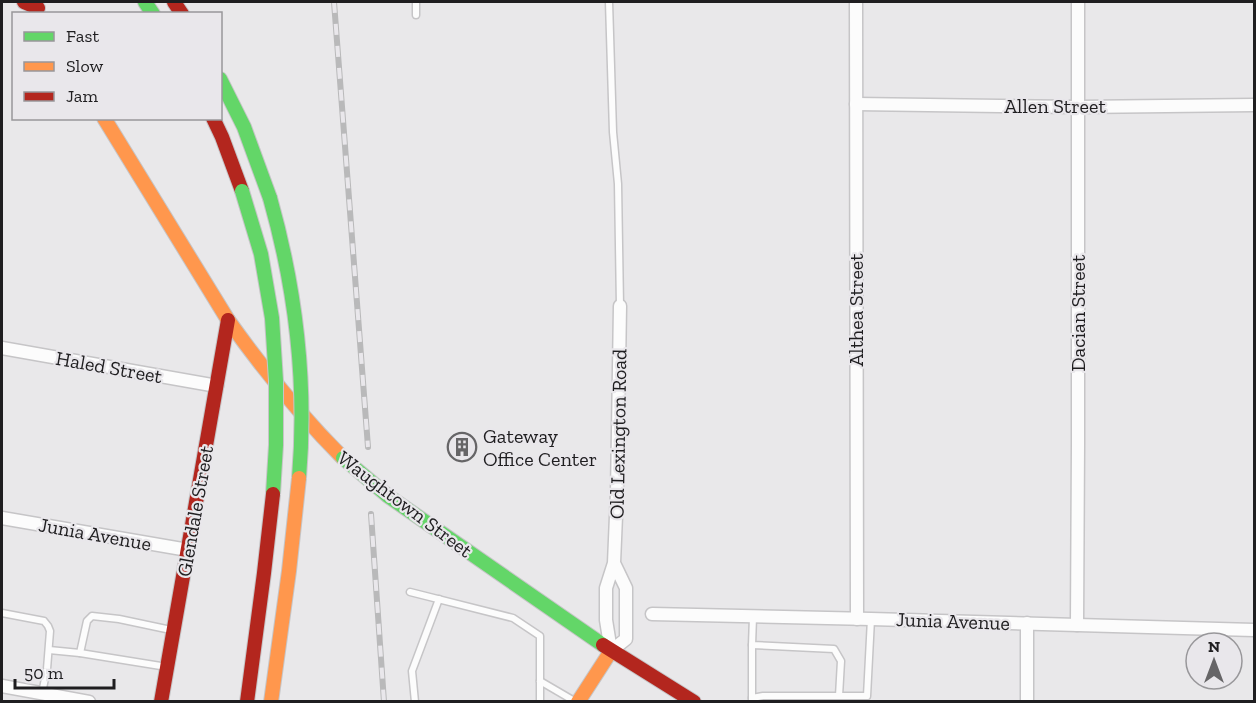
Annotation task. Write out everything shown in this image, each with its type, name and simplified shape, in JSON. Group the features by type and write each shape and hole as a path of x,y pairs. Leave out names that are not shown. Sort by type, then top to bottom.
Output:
{"main road":[{"path":"24,2 38,8"},
{"path":"222,83 244,127 270,198 285,255 297,327 302,396 300,466 272,702"},
{"name":"Waughtown Street","path":"105,120 228,320 287,400 343,458 388,496 611,651 694,702"},
{"path":"214,120 242,190 262,261 274,329 278,396 272,508 247,702"},
{"name":"Glendale Street","path":"161,702 228,320"},
{"name":"Old Lexington Road","path":"577,702 611,651"}],"street":[{"name":"Althea Street","path":"856,2 857,619"},
{"name":"Dacian Street","path":"1077,625 1078,2"},
{"name":"Allen Street","path":"856,104 1078,107 1254,105"},
{"name":"Old Lexington Road","path":"614,563 626,588 626,639 611,651 606,620 606,588 614,563 620,306"},
{"name":"Haled Street","path":"2,348 217,386"},
{"name":"Junia Avenue","path":"2,518 188,550"},
{"name":"Junia Avenue","path":"652,614 1254,630"},
{"path":"1027,623 1027,702"},
{"path":"2,686 89,702"}],"lane":[{"path":"416,2 416,15"},
{"path":"609,2 613,132 618,184 620,306"},
{"path":"410,592 513,618 540,636 540,702"},
{"path":"415,702 412,672 439,599"},
{"path":"2,613 44,621 50,631 47,669 42,693"},
{"path":"80,653 87,621 92,616 173,630"},
{"path":"753,617 752,700 839,696 867,699 871,619"},
{"path":"752,645 834,649 841,660 839,696"},
{"path":"48,650 167,667"},
{"path":"540,681 577,702"}],"railway":[{"path":"334,2 368,447"},
{"path":"371,514 384,702"}],"traffic: fast":[{"path":"145,2 152,12"},
{"path":"222,83 244,127 270,198"},
{"path":"242,191 261,254 272,318 276,381 273,494"},
{"path":"270,198 287,267 297,337 302,407 299,478"},
{"path":"343,458 388,496"},
{"path":"388,496 603,645"}],"traffic: slow":[{"path":"105,120 228,320 282,391 343,458"},
{"path":"271,702 299,478"},
{"path":"578,702 611,651"}],"traffic: jam":[{"path":"24,2 38,8"},
{"path":"174,2 181,12"},
{"path":"214,120 242,191"},
{"path":"161,702 228,320"},
{"path":"247,702 273,494"},
{"path":"603,645 694,702"}],"place":[{"name":"Gateway Office Center","path":"462,447"}]}
